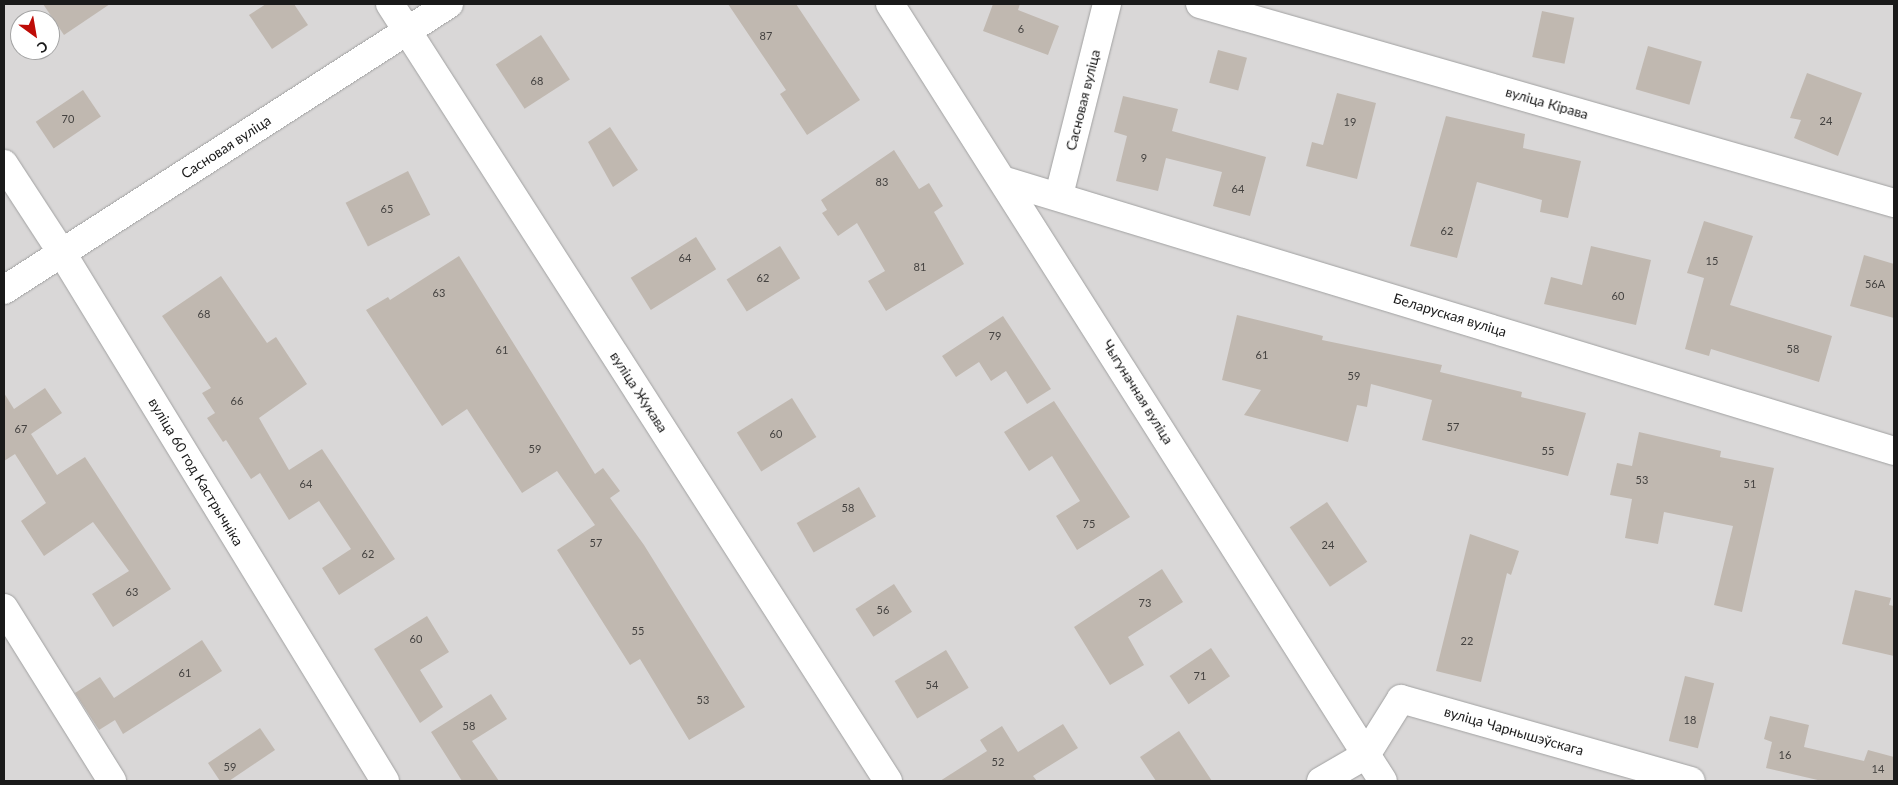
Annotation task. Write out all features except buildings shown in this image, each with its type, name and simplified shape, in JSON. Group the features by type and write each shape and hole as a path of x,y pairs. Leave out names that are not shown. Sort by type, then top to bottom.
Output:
{"street":[{"name":"вуліца Жукава","path":"390,4 888,781"},
{"name":"Сасновая вуліца","path":"4,290 449,4"},
{"name":"Чыгуначная вуліца","path":"890,4 1005,181 1383,781"},
{"name":"Сасновая вуліца","path":"1059,196 1106,4"},
{"name":"вуліца Кірава","path":"1200,4 1894,203"},
{"name":"вуліца 60 год Кастрычніка","path":"4,164 62,252 385,781"},
{"name":"Беларуская вуліца","path":"1005,181 1894,451"},
{"path":"4,608 112,781"},
{"name":"вуліца Чарнышэўскага","path":"1366,755 1401,699 1691,781"},
{"path":"1321,781 1366,755"}],"shaded area":[{"path":"4,4 1894,4 1894,781 4,781"}]}
